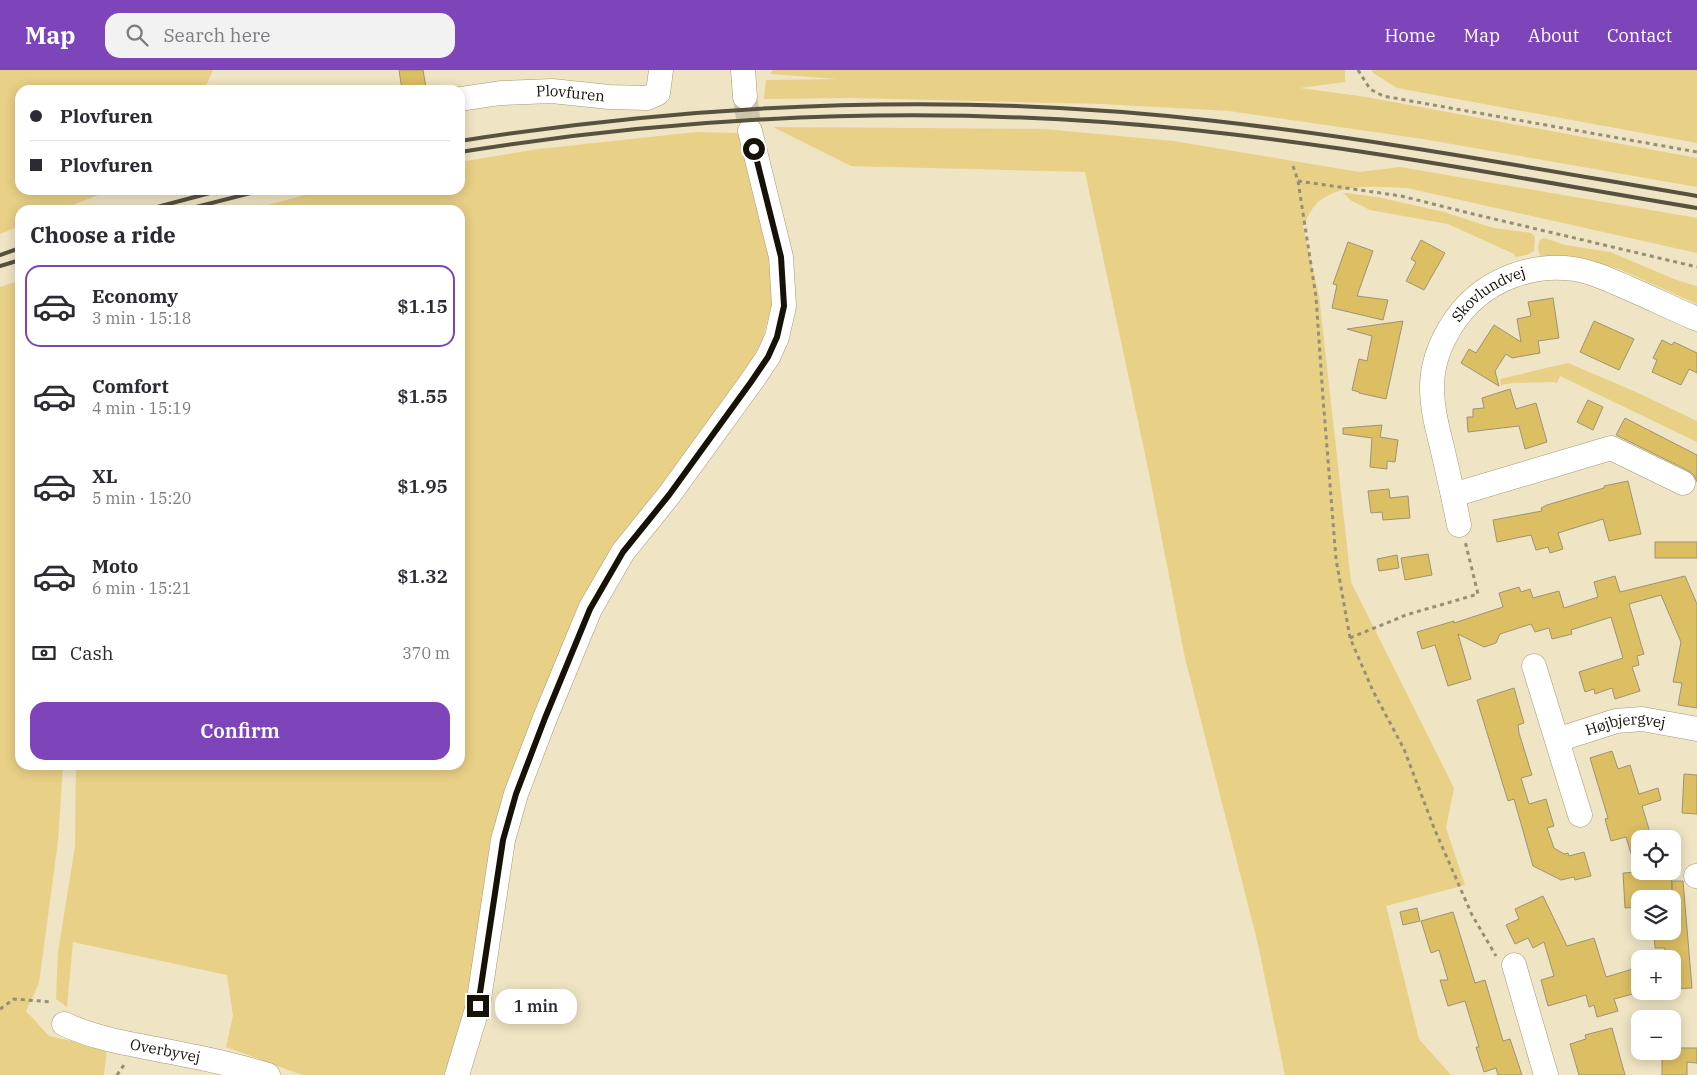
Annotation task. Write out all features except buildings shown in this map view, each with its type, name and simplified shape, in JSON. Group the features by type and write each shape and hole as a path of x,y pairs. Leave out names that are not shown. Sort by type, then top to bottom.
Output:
{"street":[{"name":"Plovfuren","path":"465,98 501,93 552,91 609,97 647,98 658,93 661,70"},
{"path":"744,70 745,97"},
{"path":"457,1075 478,1006 503,840 516,794 590,609 623,552 669,495 751,382 768,357 777,337 784,306 781,257 750,131"},
{"name":"Skovlundvej","path":"1462,533 1433,409 1432,386 1435,363 1443,341 1454,321 1469,303 1487,289 1507,278 1529,270 1575,269 1597,274 1697,319"},
{"path":"1453,495 1611,448 1682,483"},
{"path":"1534,666 1580,815"},
{"name":"Højbjergvej","path":"1557,740 1616,721 1642,720 1697,729"},
{"path":"1514,965 1546,1075"},
{"name":"Overbyvej","path":"64,1024 110,1040 187,1055 268,1075"}],"path":[{"path":"1358,70 1370,88 1383,96 1697,152"},
{"path":"1293,166 1298,181 1316,296 1322,398 1336,559 1350,638 1373,691 1404,748 1434,828 1472,915 1502,966 1514,965"},
{"path":"1298,181 1401,196 1697,267"},
{"path":"1350,638 1406,615 1478,594 1462,533"},
{"path":"0,1009 14,999 52,1002"}],"shaded area":[{"path":"0,70 213,70 206,85 15,85 15,195 98,195 73,205 15,205 15,228 0,234"},
{"path":"772,70 1345,70 1345,82 1300,88 1366,97 1697,158 1697,187 1423,139 1229,111 1102,104 849,98 764,99 766,80 837,79 771,74"},
{"path":"1372,70 1697,70 1697,143 1397,88 1373,73"},
{"path":"773,127 1044,129 1173,141 1359,172 1400,167 1697,218 1697,253 1407,188 1360,187 1327,196 1315,205 1303,226 1319,296 1351,582 1454,788 1446,828 1465,885 1386,906 1419,1039 1451,1075 1285,1075 1258,944 1185,658 1149,473 1085,172 851,166"},
{"path":"696,132 741,133 769,253 773,283 772,304 762,341 737,386 631,528 520,760 487,863 475,978 444,1075 302,1075 226,1047 233,1016 227,975 73,942 67,1007 56,999 58,952 75,847 76,770 465,770 465,205 267,205 305,195 465,195 465,161 539,149"},
{"path":"1342,194 1382,198 1444,212 1493,228 1531,233 1535,237 1534,251 1527,255 1515,257 1514,254 1448,224 1370,210"},
{"path":"1544,238 1565,245 1610,252 1674,279 1697,286 1697,304 1619,269 1575,257 1541,257 1538,244"},
{"path":"15,282 15,770 63,770 58,841 39,983 26,1011 49,1036 107,1049 104,1075 0,1075 0,287"},
{"path":"1568,363 1697,421 1697,442 1560,376 1557,383 1513,383 1501,385 1500,379"}],"tunnel":[{"path":"745,97 750,131"}],"railway":[{"path":"465,140 648,117 742,110 931,104 1026,106 1121,112 1275,128 1456,155 1697,196"},
{"path":"465,151 620,131 781,119 861,116 1023,118 1178,128 1252,137 1401,158 1697,208"},
{"path":"165,205 202,195"},
{"path":"204,205 243,195"},
{"path":"0,255 15,250"},
{"path":"0,266 15,262"}],"route":[{"path":"478,1006 503,840 516,794 590,609 623,552 669,495 751,382 768,357 777,337 784,306 781,257 754,149"}]}
